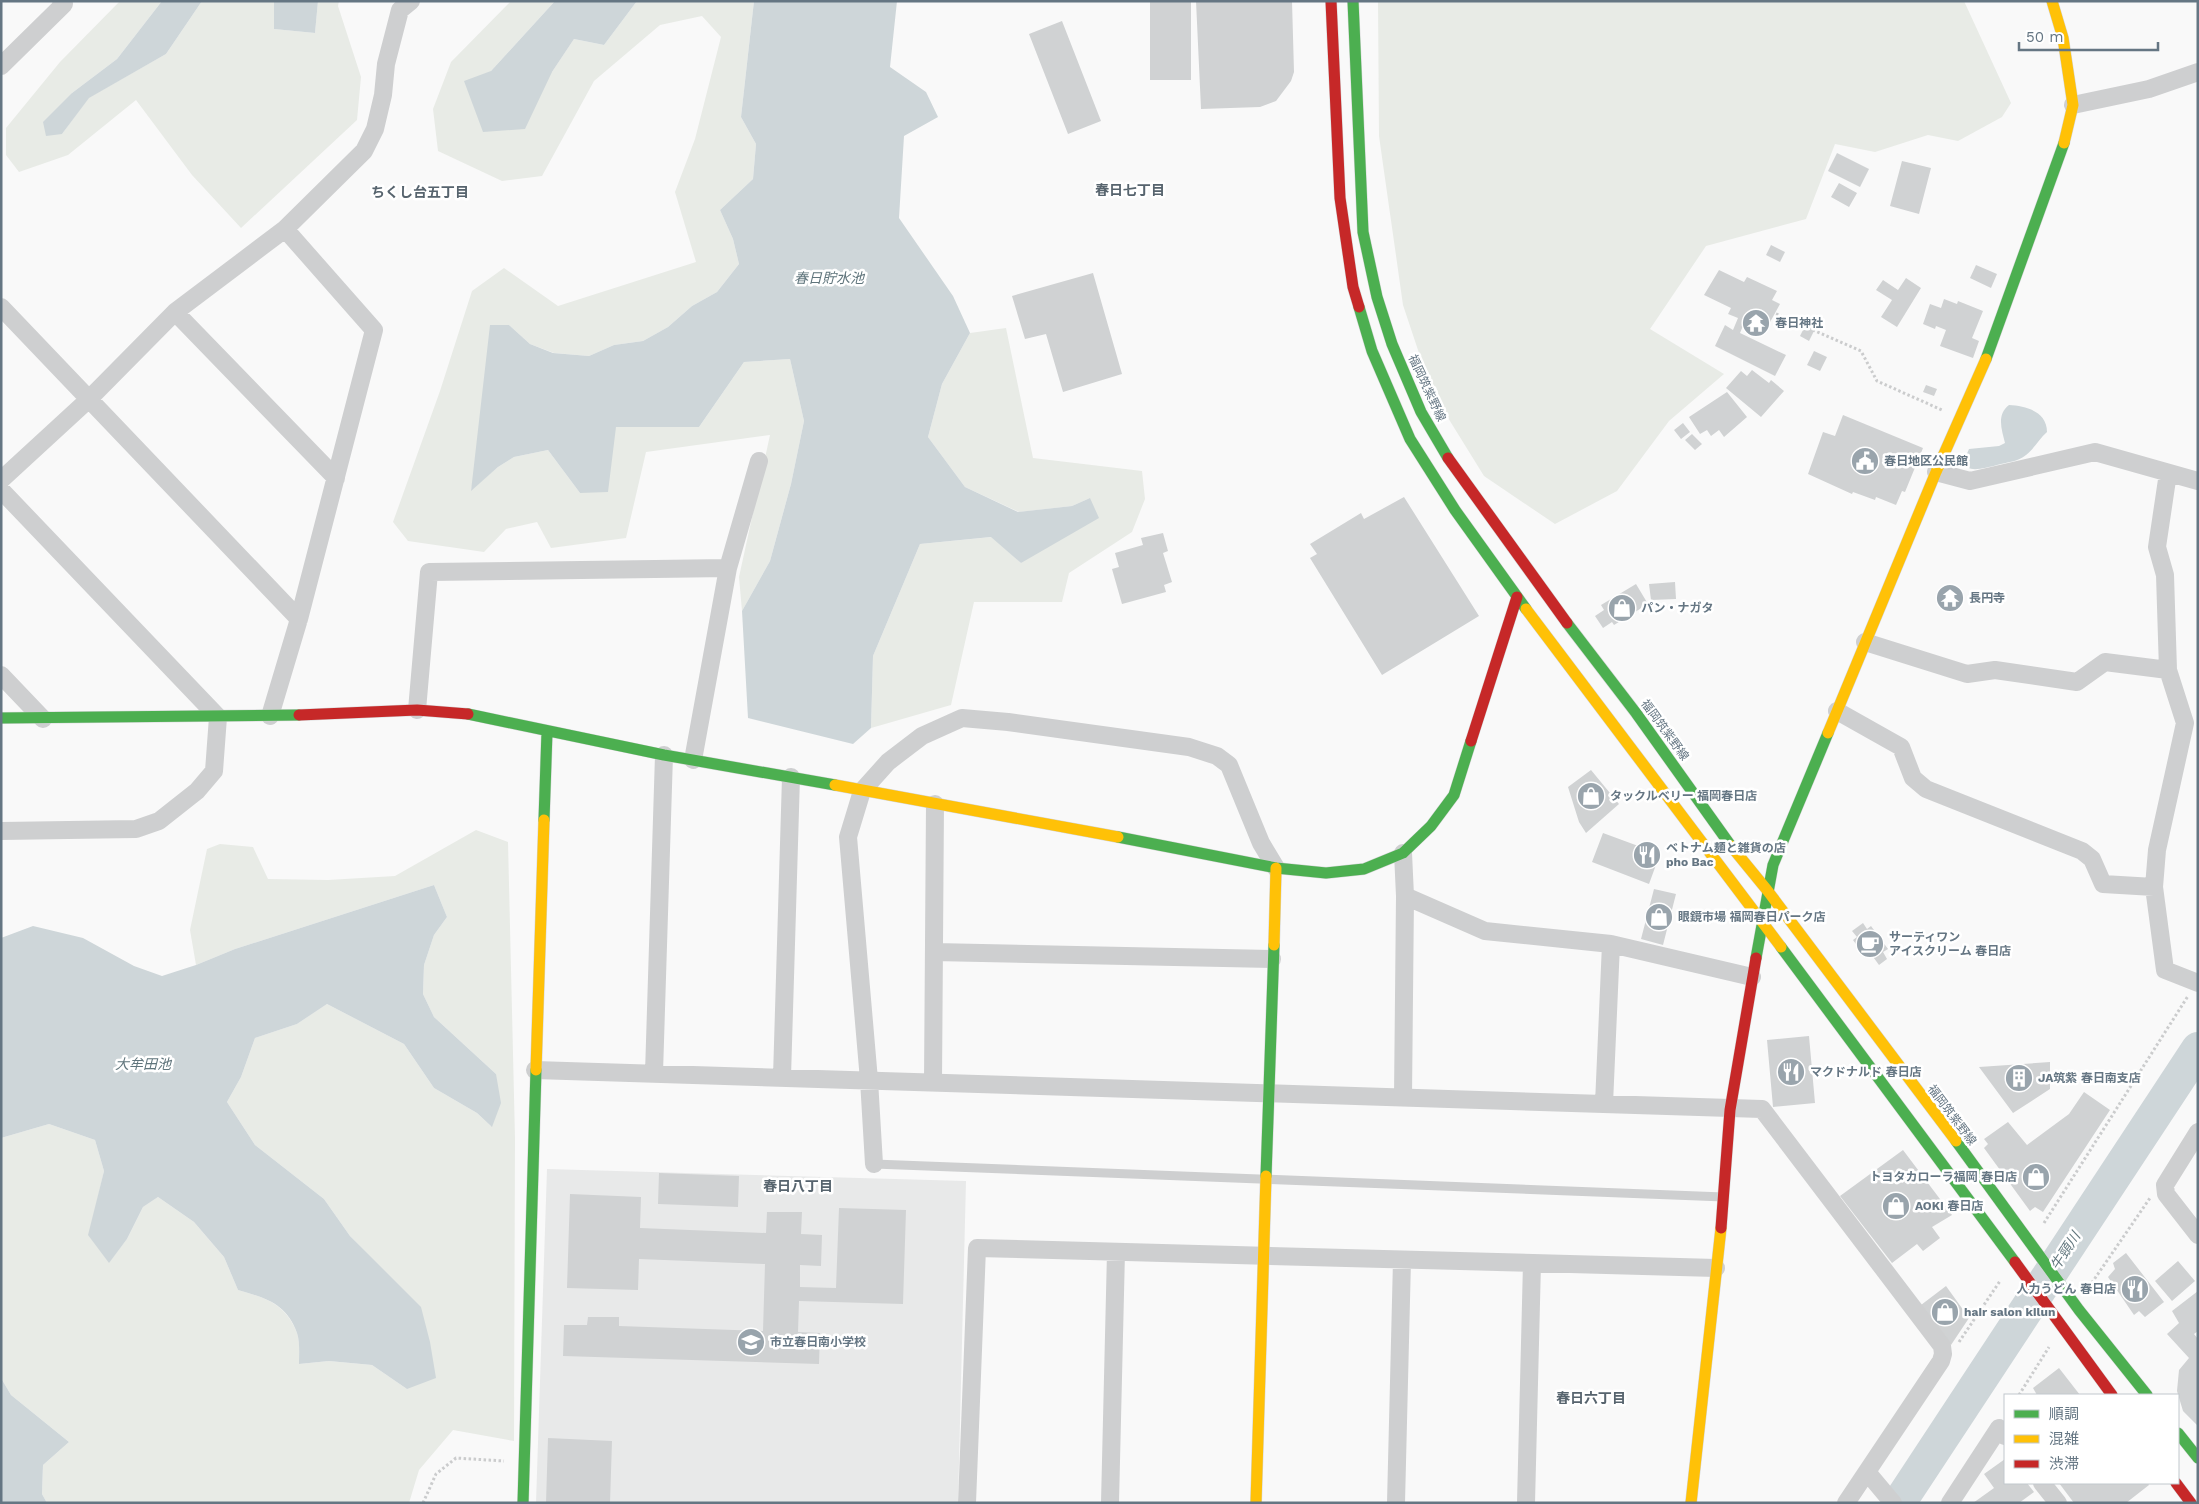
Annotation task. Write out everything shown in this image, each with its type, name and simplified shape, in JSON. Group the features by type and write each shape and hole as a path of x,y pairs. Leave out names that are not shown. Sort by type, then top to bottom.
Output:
{"street":[{"path":"1,66 64,4 62,1"},
{"path":"1,480 88,400 175,312 285,229 364,151 375,129 383,95 386,64 400,10 411,1"},
{"path":"1330,1 1340,198 1353,287 1372,350 1410,439 1455,510 1517,597 1869,1063 2111,1394"},
{"name":"福岡筑紫野線","path":"1353,1 1358,140 1364,232 1377,297 1392,344 1420,412 1456,471 1536,584 1636,713 1724,837 2034,1246 2079,1310 2147,1394"},
{"path":"1691,1503 1724,1197 1730,1110 1766,890 1773,865 1865,642 1991,347 2058,164 2073,104 2063,38 2052,1"},
{"path":"2073,104 2149,90 2198,72"},
{"path":"270,716 299,619 374,330 285,229"},
{"path":"1,307 299,619"},
{"path":"175,312 336,478"},
{"path":"1936,472 1970,481 2095,452 2198,480"},
{"path":"693,760 728,568 758,461"},
{"path":"2168,473 2158,547 2165,575 2168,670 2185,723 2157,850 2154,887 2165,970 2196,979"},
{"path":"1,490 218,717 214,771 197,791 159,821 136,829 1,832"},
{"path":"417,710 429,572 728,568"},
{"path":"1,718 270,716 417,710 467,714 547,732 862,792 1054,824 1276,868 1326,873 1364,868 1403,853 1431,826 1454,795 1517,597"},
{"path":"1865,642 1967,674 1995,670 2077,682 2105,662 2168,670"},
{"path":"1,675 44,719"},
{"path":"1838,711 1901,747 1913,778 1926,789 2082,851 2092,859 2103,884 2154,887"},
{"path":"874,1164 869,1080 848,837 862,792 888,762 922,736 962,718 1008,722 1189,747 1217,756 1229,765 1261,843 1276,868 1256,1503"},
{"path":"523,1503 547,732"},
{"path":"654,1073 664,755"},
{"path":"782,1077 791,777"},
{"path":"933,1082 935,804"},
{"path":"1403,853 1405,896 1403,1097"},
{"path":"1405,896 1485,931 1611,944 1752,977"},
{"path":"1604,1104 1611,944"},
{"path":"934,952 1272,958"},
{"path":"535,1070 1403,1097 1730,1110 1762,1109 1942,1346 1944,1354 1872,1477 1846,1503"},
{"path":"2198,1132 2165,1185 2166,1194 2198,1235"},
{"path":"967,1503 977,1248 1716,1268"},
{"path":"1110,1503 1116,1252"},
{"path":"1396,1503 1402,1260"},
{"path":"1526,1503 1532,1264"},
{"path":"1950,1503 1999,1428 2004,1435"},
{"path":"2179,1434 2198,1458"},
{"path":"1872,1477 1893,1503"},
{"path":"2043,1484 2058,1503"},
{"path":"2177,1484 2191,1503"}],"lane":[{"path":"874,1164 1724,1197"}],"path":[{"path":"1776,314 1861,351 1877,381 1960,419"},
{"path":"2041,1228 2196,979"},
{"path":"2088,1288 2152,1194"},
{"path":"1954,1348 2005,1274"},
{"path":"2020,1394 2051,1343"},
{"path":"423,1503 436,1474 456,1458 497,1460 524,1465"}],"shaded area":[{"path":"120,1 162,1 117,59 72,93 62,134 88,98 166,54 202,1 274,1 274,29 315,33 318,1 339,1 338,6 361,77 357,120 241,228 192,175 136,100 68,155 19,172 6,155 6,128 60,62"},
{"path":"511,1 555,1 491,71 552,72 574,39 604,45 637,1 754,1 741,117 756,144 753,179 720,210 733,239 739,264 717,292 692,306 668,327 643,341 614,345 589,356 554,353 530,344 509,325 471,490 498,467 514,457 548,450 580,493 616,427 699,427 744,362 790,359 804,421 791,484 770,561 742,611 739,577 770,435 646,452 626,538 551,548 537,522 506,529 484,552 408,541 393,522 440,391 472,291 504,268 558,306 696,262 675,192 695,139 721,37 702,16 660,25 594,81 542,176 502,181 438,151 433,109 451,62"},
{"path":"1378,1 1964,1 2011,103 2002,117 1958,141 1928,135 1875,152 1835,144 1806,219 1706,246 1650,329 1724,374 1669,421 1617,491 1555,524 1484,476 1432,392 1403,305 1379,136"},
{"path":"1006,328 1033,458 1142,471 1145,499 1132,532 1069,573 1062,602 974,602 951,705 871,728 873,656 920,544 992,537 1021,563 1090,498 1072,506 1019,512 965,487 928,437 942,384 970,333"},
{"path":"476,830 508,842 515,1138 514,1441 453,1430 419,1470 409,1503 47,1503 42,1494 43,1465 69,1442 11,1395 1,1378 1,1138 49,1124 95,1140 104,1171 89,1235 109,1262 127,1239 143,1207 158,1197 194,1222 224,1257 238,1290 266,1299 287,1315 298,1337 299,1364 329,1361 372,1365 407,1389 377,1264 350,1236 324,1199 255,1145 227,1102 241,1077 255,1038 297,1024 327,1004 404,1044 434,1088 477,1113 491,1126 496,1074 434,1017 423,994 424,965 434,935 447,917 434,885 235,949 196,965 190,930 207,849 220,844 253,847 268,879 328,880 395,876"},
{"name":"市立春日南小学校","path":"547,1169 966,1181 958,1503 536,1503"}],"water":[{"path":"162,1 202,1 166,54 89,98 62,134 46,136 43,122 72,93 117,59"},
{"path":"274,1 318,1 315,33 274,29"},
{"path":"555,1 637,1 604,45 574,39 552,72 525,129 483,132 464,81 491,71"},
{"name":"春日貯水池","path":"754,1 897,1 890,67 926,92 938,117 904,136 899,218 953,296 970,333 942,384 928,437 965,487 1018,512 1072,506 1090,498 1099,518 1021,563 991,537 920,544 873,656 871,728 853,744 748,718 742,611 770,561 791,484 804,421 790,359 744,362 699,427 616,427 608,492 580,493 548,450 514,457 498,467 471,491 490,325 509,325 530,344 553,353 589,356 614,345 643,341 668,327 692,306 717,292 739,264 733,239 720,210 753,179 756,144 741,117"},
{"path":"2009,405 2035,411 2044,419 2047,432 2029,453 2020,459 1978,469 1968,467 1966,458 1969,449 1999,446 2005,443 2001,418 2002,413"},
{"name":"大牟田池","path":"434,885 447,917 434,935 424,965 423,994 434,1017 496,1074 501,1103 492,1127 477,1113 434,1088 404,1044 327,1004 297,1024 255,1038 241,1077 227,1102 255,1145 324,1199 350,1236 421,1307 430,1342 436,1378 407,1389 372,1365 329,1361 299,1364 298,1337 288,1315 266,1299 238,1290 224,1257 194,1222 158,1197 143,1207 127,1239 109,1263 88,1235 104,1171 95,1140 49,1124 1,1138 1,938 33,926 83,938 134,966 162,976 235,949"},
{"path":"1,1378 11,1395 69,1442 43,1465 42,1494 47,1503 1,1503"}],"building":[{"path":"1150,1 1191,1 1191,80 1150,80"},
{"path":"1196,1 1292,1 1294,72 1291,81 1276,101 1260,107 1201,109"},
{"path":"1062,21 1101,121 1068,134 1029,34"},
{"path":"1837,153 1869,169 1860,187 1828,171"},
{"path":"1902,161 1931,168 1919,214 1890,206"},
{"path":"1839,183 1857,193 1849,207 1831,197"},
{"path":"1771,245 1785,252 1780,262 1766,255"},
{"path":"1976,265 1997,274 1991,288 1970,278"},
{"name":"春日神社","path":"1719,270 1744,282 1747,277 1777,291 1772,300 1780,304 1769,324 1763,321 1760,328 1745,321 1740,333 1786,355 1775,376 1715,346 1725,325 1733,330 1738,318 1728,314 1731,308 1704,295"},
{"path":"1093,273 1122,374 1063,392 1046,334 1025,339 1012,296"},
{"path":"1906,278 1921,288 1897,327 1881,317 1892,300 1876,290 1883,280 1898,290"},
{"path":"1944,299 1957,304 1958,301 1983,311 1972,338 1979,341 1973,358 1940,346 1946,330 1936,326 1935,329 1923,324 1930,304 1941,308"},
{"path":"1809,318 1818,323 1809,341 1800,336"},
{"path":"1814,351 1827,357 1820,371 1807,365"},
{"path":"1752,370 1769,383 1771,380 1784,391 1761,417 1726,388 1741,371 1747,376"},
{"path":"1926,385 1937,389 1934,396 1923,392"},
{"path":"1727,392 1747,417 1724,437 1719,430 1711,436 1707,430 1700,434 1689,417"},
{"name":"春日地区公民館","path":"1843,415 1923,448 1905,492 1902,491 1896,505 1876,497 1875,500 1853,492 1852,494 1808,474 1823,432 1835,436"},
{"path":"1683,423 1690,432 1681,439 1674,430"},
{"path":"1692,434 1702,444 1695,450 1685,440"},
{"path":"1404,497 1479,616 1382,675 1310,558 1317,554 1310,544 1361,513 1364,519"},
{"path":"1163,533 1168,551 1163,553 1172,582 1164,585 1166,592 1122,604 1112,569 1119,567 1115,553 1143,545 1141,538"},
{"path":"1675,582 1676,599 1651,600 1649,584"},
{"name":"パン・ナガタ","path":"1636,584 1648,604 1614,625 1612,622 1603,628 1595,616 1604,610 1601,605"},
{"name":"タックルベリー 福岡春日店","path":"1591,770 1619,804 1586,833 1579,822 1568,787"},
{"path":"1603,833 1660,854 1649,884 1592,862"},
{"name":"眼鏡市場 福岡春日パーク店","path":"1654,889 1676,894 1663,945 1641,939"},
{"name":"サーティワン アイスクリーム 春日店","path":"1863,923 1867,929 1871,926 1888,949 1883,952 1887,959 1879,965 1871,954 1866,958 1853,940 1857,937 1852,931"},
{"name":"マクドナルド 春日店","path":"1809,1036 1815,1103 1773,1107 1767,1040"},
{"name":"JA筑紫 春日南支店","path":"2050,1062 2050,1089 2013,1113 1979,1067"},
{"name":"トヨタカローラ福岡 春日店","path":"2084,1092 2110,1110 2043,1212 2035,1207 2030,1211 1984,1148 1988,1144 1984,1139 2008,1122 2027,1145 2069,1114"},
{"name":"AOKI 春日店","path":"1903,1150 1952,1215 1932,1227 1940,1238 1923,1251 1917,1244 1892,1263 1840,1196"},
{"path":"659,1173 739,1176 738,1207 658,1204"},
{"path":"570,1194 641,1197 640,1228 766,1233 767,1212 802,1212 801,1234 822,1235 821,1266 800,1265 800,1287 836,1288 839,1208 906,1210 903,1304 799,1301 798,1332 820,1333 819,1364 563,1356 564,1325 587,1325 588,1317 619,1317 619,1326 763,1331 765,1264 639,1259 638,1290 567,1288"},
{"name":"人力うどん 春日店","path":"2126,1253 2164,1302 2145,1317 2139,1311 2134,1315 2108,1277 2115,1269 2113,1263"},
{"path":"2178,1261 2195,1281 2172,1301 2155,1281"},
{"name":"hair salon kilun","path":"1946,1286 1969,1318 1951,1345 1921,1305"},
{"path":"2198,1291 2198,1331 2194,1334 2198,1339 2198,1426 2183,1411 2177,1391 2179,1370 2189,1358 2167,1334 2179,1323 2172,1311"},
{"path":"2059,1368 2079,1394 2036,1394 2033,1388"},
{"path":"548,1438 612,1441 610,1503 546,1503"},
{"path":"2004,1460 2004,1484 2028,1484 2034,1492 2019,1503 1973,1503 1994,1488 1984,1474"},
{"path":"2060,1484 2149,1485 2126,1503 2074,1503"}],"waterway":[{"name":"牛頸川","path":"1899,1503 2198,1049"}],"traffic: fast":[{"path":"1353,1 1363,232 1377,297 1392,344 1421,412 1448,458"},
{"path":"1986,359 2064,143"},
{"path":"1359,307 1372,351 1410,439 1455,510 1526,609"},
{"path":"1567,623 1636,713 1731,846"},
{"path":"468,714 664,755 835,785"},
{"path":"1,718 299,715"},
{"path":"544,820 547,732"},
{"path":"1756,958 1773,865 1828,733"},
{"path":"1118,837 1276,868 1326,873 1364,869 1403,853 1431,826 1454,795 1471,741"},
{"path":"1266,1176 1274,945"},
{"path":"1781,947 2015,1262"},
{"path":"523,1503 536,1070"},
{"path":"1956,1141 2079,1310 2146,1394"},
{"path":"2179,1434 2198,1458"}],"traffic: slow":[{"path":"2052,1 2063,38 2073,105 2064,143"},
{"path":"1828,733 1936,472 1986,359"},
{"path":"1526,609 1781,947"},
{"path":"835,785 1118,837"},
{"path":"536,1070 544,820"},
{"path":"1731,846 1767,890 1956,1141"},
{"path":"1274,945 1276,868"},
{"path":"1256,1503 1266,1176"},
{"path":"1691,1503 1721,1228"}],"traffic: jam":[{"path":"1331,1 1340,198 1353,287 1359,307"},
{"path":"1448,458 1567,623"},
{"path":"1471,741 1517,597"},
{"path":"299,715 417,710 468,714"},
{"path":"1721,1228 1730,1110 1756,958"},
{"path":"2015,1262 2111,1394"},
{"path":"2177,1484 2191,1503"}],"place":[{"name":"春日神社","path":"1756,323"},
{"name":"春日地区公民館","path":"1865,461"},
{"name":"長円寺","path":"1950,598"},
{"name":"パン・ナガタ","path":"1622,608"},
{"name":"タックルベリー 福岡春日店","path":"1591,796"},
{"name":"ベトナム麺と雑貨の店 pho Bac","path":"1647,855"},
{"name":"眼鏡市場 福岡春日パーク店","path":"1659,917"},
{"name":"サーティワン アイスクリーム 春日店","path":"1870,944"},
{"name":"マクドナルド 春日店","path":"1791,1072"},
{"name":"JA筑紫 春日南支店","path":"2019,1078"},
{"name":"トヨタカローラ福岡 春日店","path":"2036,1177"},
{"name":"AOKI 春日店","path":"1896,1206"},
{"name":"人力うどん 春日店","path":"2135,1289"},
{"name":"hair salon kilun","path":"1945,1312"},
{"name":"市立春日南小学校","path":"751,1342"}],"district":[{"name":"春日七丁目","path":"1130,190"},
{"name":"ちくし台五丁目","path":"420,192"},
{"name":"春日八丁目","path":"798,1186"},
{"name":"春日六丁目","path":"1591,1398"}]}
